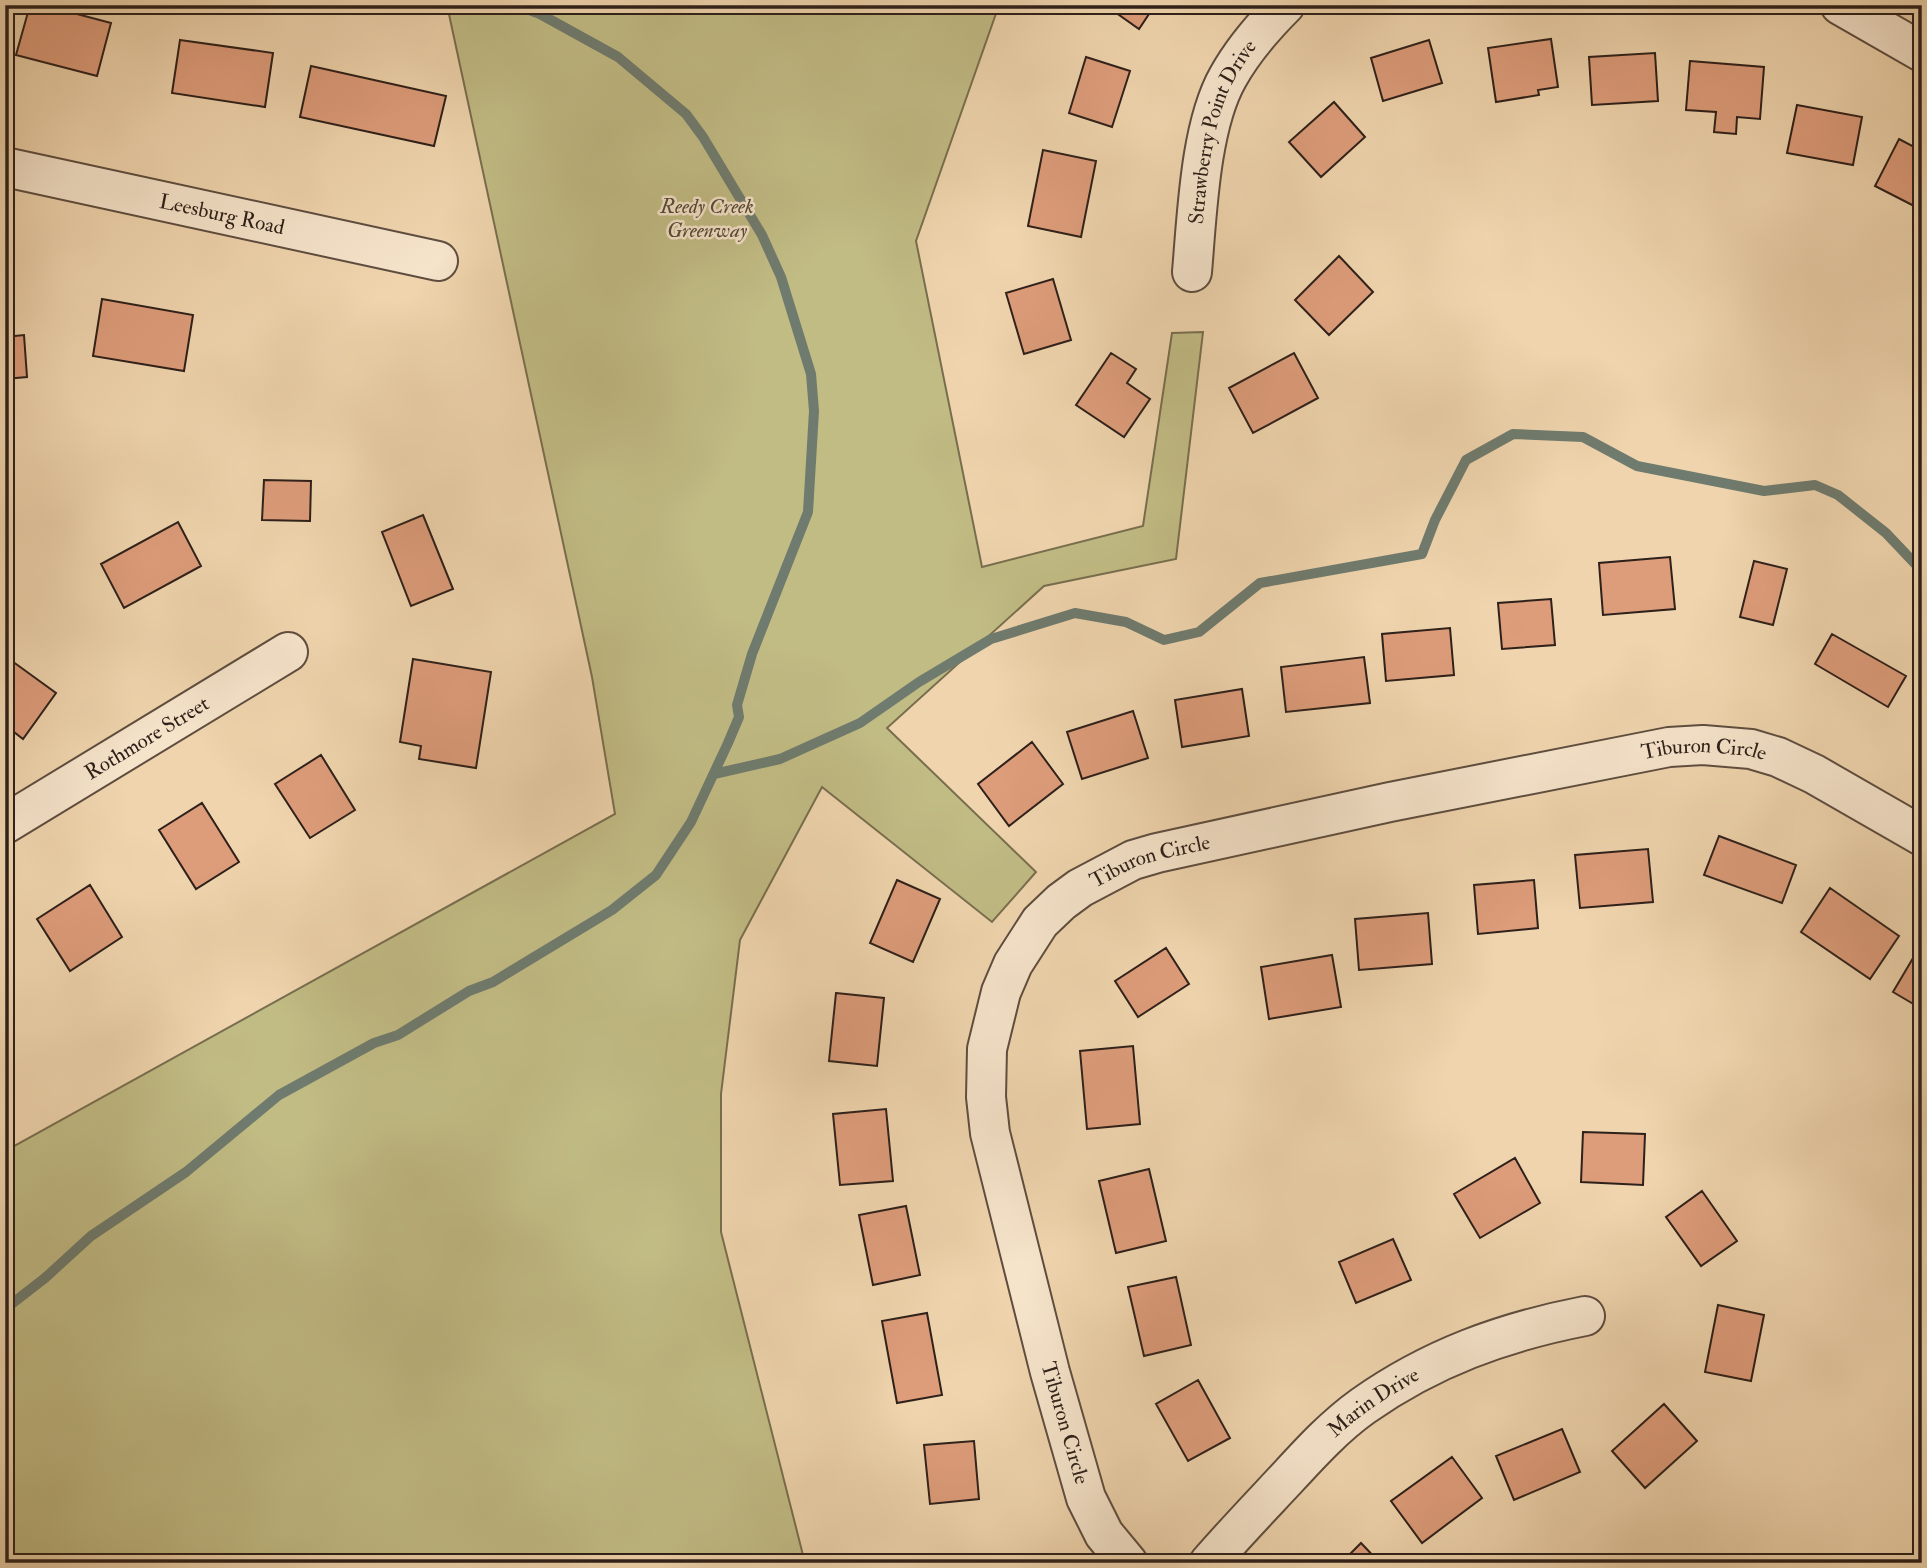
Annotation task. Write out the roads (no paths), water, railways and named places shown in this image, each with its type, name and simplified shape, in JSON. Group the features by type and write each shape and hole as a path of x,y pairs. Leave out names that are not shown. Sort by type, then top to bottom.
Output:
{"street":[{"name":"Strawberry Point Drive","path":"1192,272 1198,204 1210,122 1217,99 1227,77 1254,37 1285,5"},
{"path":"1840,5 1922,52"},
{"name":"Leesburg Road","path":"5,167 438,261"},
{"name":"Rothmore Street","path":"5,824 288,652"},
{"name":"Tiburon Circle","path":"1128,1563 1104,1534 1086,1498 1050,1372 993,1146 986,1097 987,1049 1001,992 1025,943 1040,922 1061,902 1105,873 1157,853 1390,802 1669,747 1726,746 1777,757 1814,774 1922,836"},
{"name":"Marin Drive","path":"1209,1563 1327,1436 1362,1407 1423,1368 1458,1352 1538,1325 1585,1316"}],"waterway":[{"path":"5,1309 45,1278 91,1236 186,1172 279,1095 374,1043 398,1035 469,991 493,982 612,910 656,875 691,822 739,717 737,705 752,654 808,512 814,411 811,374 781,277 762,235 703,137 686,114 618,57 540,14 516,5"},
{"path":"714,774 780,759 860,723 919,682 991,639 1075,613 1126,622 1164,640 1199,632 1260,583 1422,554 1435,520 1466,460 1513,434 1583,437 1637,466 1764,491 1815,485 1838,495 1886,533 1922,571"}],"park label":[{"name":"Reedy Creek Greenway","path":"707,218"}]}
